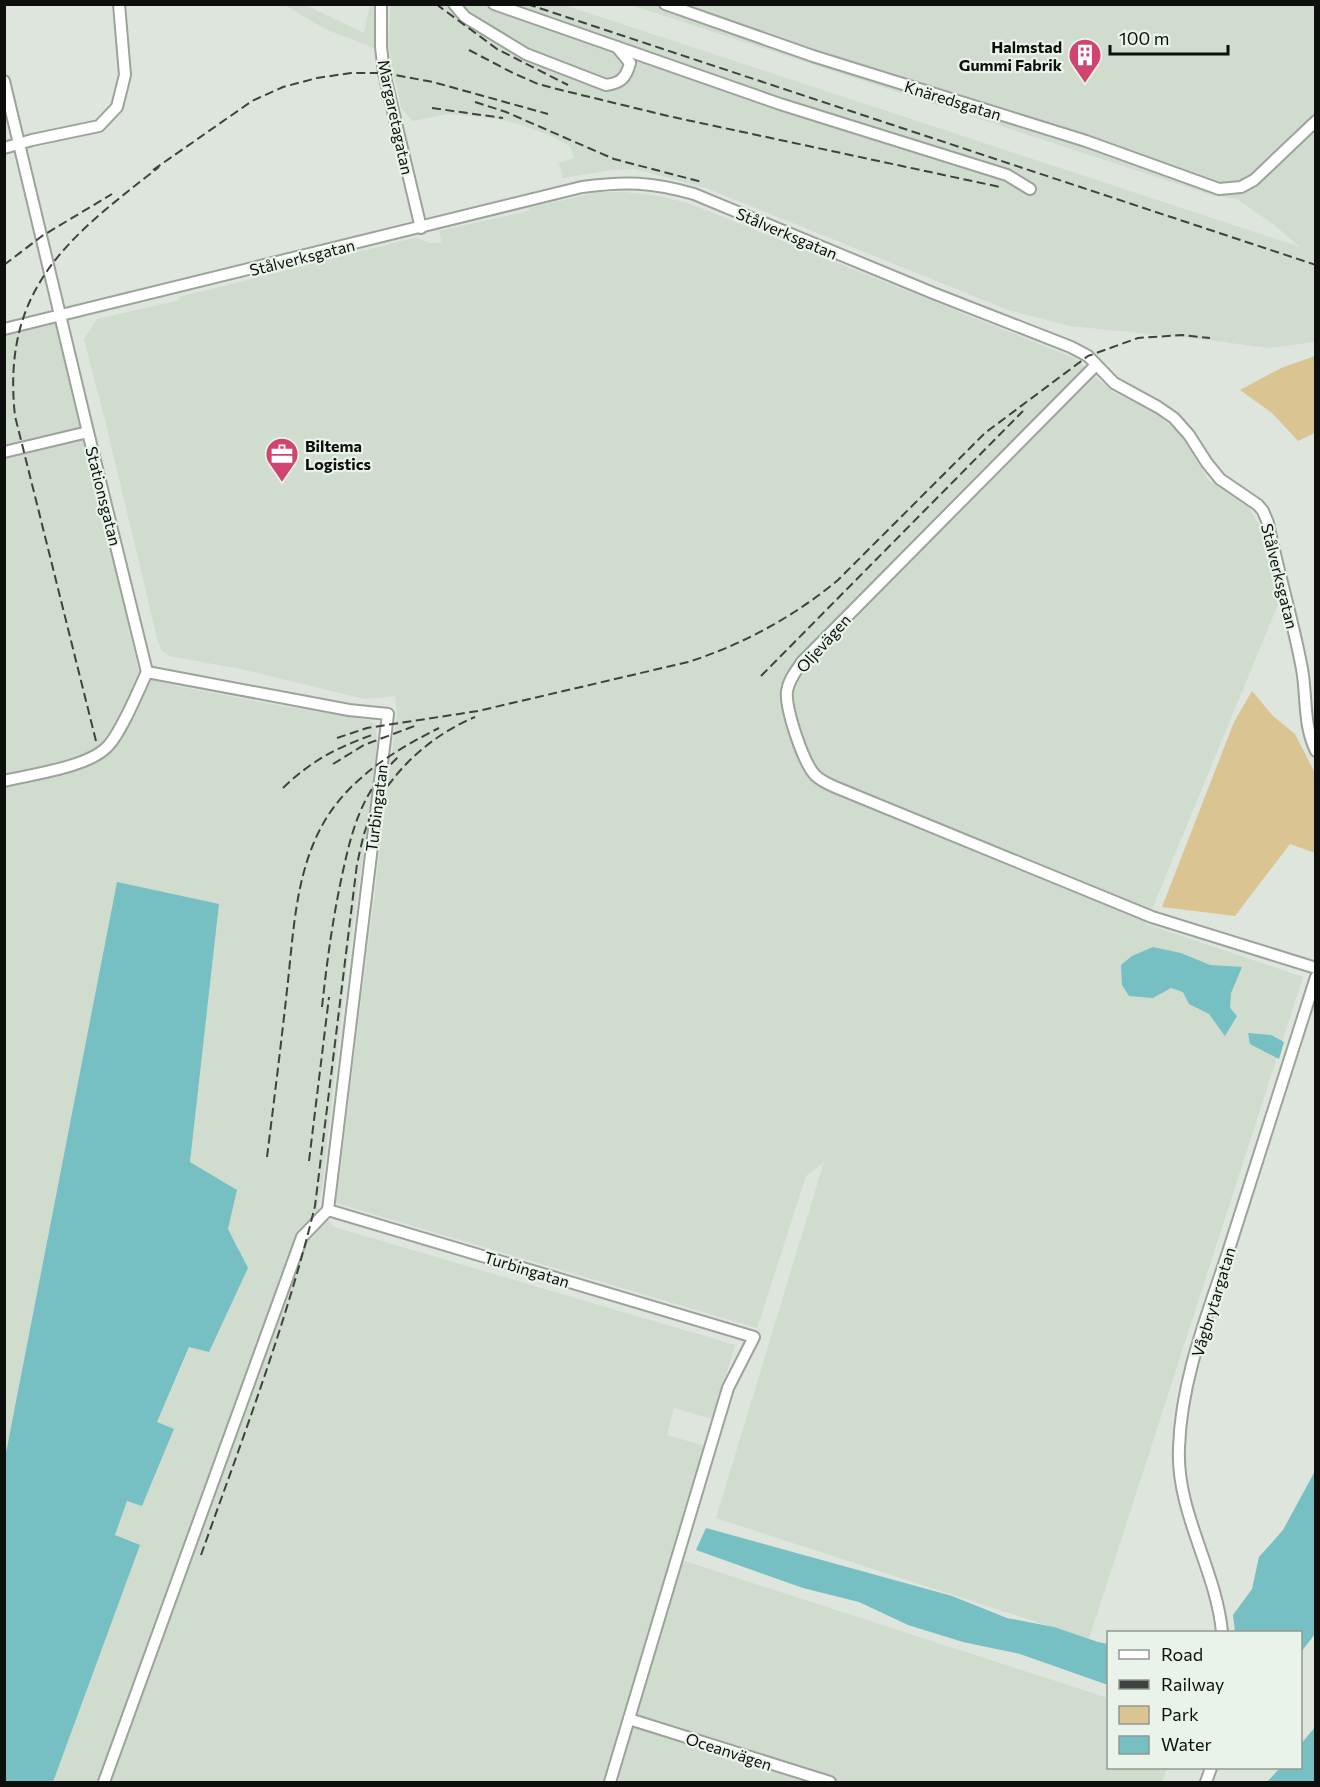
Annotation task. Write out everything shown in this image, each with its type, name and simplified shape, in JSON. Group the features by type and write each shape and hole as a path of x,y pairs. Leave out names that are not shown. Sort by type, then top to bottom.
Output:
{"street":[{"path":"4,148 99,126 117,107 125,75 119,4"},
{"name":"Margaretagatan","path":"381,4 381,47 384,74 421,228"},
{"path":"454,4 465,17 526,54 606,85 618,83 627,75 630,63 617,47"},
{"path":"494,4 780,104 1007,175 1030,189"},
{"name":"Knäredsgatan","path":"665,4 813,56 1086,141 1219,189 1241,187 1254,180 1316,121"},
{"name":"Stationsgatan","path":"4,81 147,672"},
{"name":"Stålverksgatan","path":"4,329 582,187 640,182 694,194 933,293 1071,347 1088,356 1114,382 1174,418 1220,479 1250,498 1263,511 1297,640 1306,722 1310,740 1316,751"},
{"name":"Oljevägen","path":"1096,365 810,652 790,679 787,705 809,766 820,779 858,797 1152,917 1316,968"},
{"path":"4,452 88,432"},
{"path":"4,781 92,759 112,741 147,672"},
{"name":"Turbingatan","path":"147,672 349,710 388,714 328,1210 754,1337 728,1388 610,1782"},
{"name":"Vågbrytargatan","path":"1222,1631 1210,1572 1196,1537 1181,1478 1179,1449 1184,1396 1205,1323 1316,978"},
{"path":"104,1782 302,1237 328,1210"},
{"name":"Oceanvägen","path":"629,1719 830,1782"}],"shaded area":[{"path":"285,5 305,5 364,33 370,5 377,5 376,49 323,28"},
{"path":"391,5 564,5 1300,247 1273,224 1237,199 1215,196 631,5 1315,5 1315,342 1268,348 1070,326 1008,310 706,188 635,169 611,170 563,178 559,163 574,158 570,146 551,136 519,124 491,118 448,114 412,121 401,107 390,55 388,43"},
{"path":"600,192 659,196 688,203 1074,358 1113,392 1154,412 1177,431 1208,480 1247,504 1261,528 1279,602 1146,924 1303,977 1089,1639 716,1518 824,1162 806,1176 757,1328 336,1203 397,713 395,696 365,699 241,669 169,656 162,651 84,339 97,319 180,300 179,297 410,239 442,243 439,231"},
{"path":"58,320 138,669 153,679 172,685 369,720 375,724 377,744 369,815 347,963 322,1188 317,1207 334,1227 735,1345 713,1419 674,1408 667,1435 705,1446 672,1557 1107,1698 1107,1769 1167,1769 1162,1782 53,1782 139,1546 115,1535 127,1501 142,1506 174,1430 157,1422 190,1347 239,1249 228,1229 237,1190 190,1162 219,905 117,883 5,1458 4,334"}],"green space":[{"path":"1315,356 1315,433 1298,441 1272,413 1240,390 1281,368"},
{"path":"1252,691 1273,716 1295,734 1315,773 1315,853 1290,844 1235,916 1162,907 1234,722"}],"water":[{"path":"117,882 219,904 190,1162 237,1190 228,1229 248,1268 209,1352 189,1347 157,1422 174,1429 142,1506 127,1501 115,1535 140,1545 53,1782 5,1782 5,1458"},
{"path":"1153,947 1181,953 1210,965 1242,967 1231,993 1230,1008 1237,1016 1225,1036 1209,1014 1189,1004 1183,992 1171,988 1153,998 1129,996 1122,985 1121,965 1132,956"},
{"path":"1248,1033 1271,1035 1284,1042 1279,1059 1250,1044"},
{"path":"1315,1471 1315,1634 1302,1651 1302,1631 1235,1631 1233,1615 1252,1589 1259,1557 1283,1530"},
{"path":"706,1528 952,1596 1007,1618 1054,1627 1107,1644 1107,1685 1020,1654 963,1642 908,1625 859,1602 803,1588 696,1550"},
{"path":"1315,1727 1315,1782 1267,1782 1279,1769 1302,1769 1302,1743"}],"railway":[{"path":"436,4 497,49 568,85"},
{"path":"527,4 1316,265"},
{"path":"469,50 538,84 561,90 668,116 1000,187"},
{"path":"153,170 252,101 283,87 317,78 351,73 384,73 433,82 548,114"},
{"path":"475,102 506,112 614,159 702,182"},
{"path":"432,108 503,118"},
{"path":"96,741 15,416 13,371 19,333 31,299 48,270 70,243 97,217 159,167"},
{"path":"4,265 42,236 112,194"},
{"path":"337,738 367,728 478,711 688,662 748,638 804,606 838,580 985,433 1088,356 1138,338 1182,335 1210,338"},
{"path":"761,676 1023,411"},
{"path":"201,1555 277,1338 315,1206 357,864 365,832 383,792 409,761 440,736 475,717"},
{"path":"333,764 364,745 417,725"},
{"path":"267,1157 294,922 309,855 329,814 351,787 378,764 439,728"},
{"path":"283,788 324,756 372,735"},
{"path":"322,1007 333,922 351,839 368,796 398,757"},
{"path":"309,1161 329,997"}],"place":[{"name":"Halmstad Gummi Fabrik","path":"1085,84"},
{"name":"Biltema Logistics","path":"282,483"}]}
